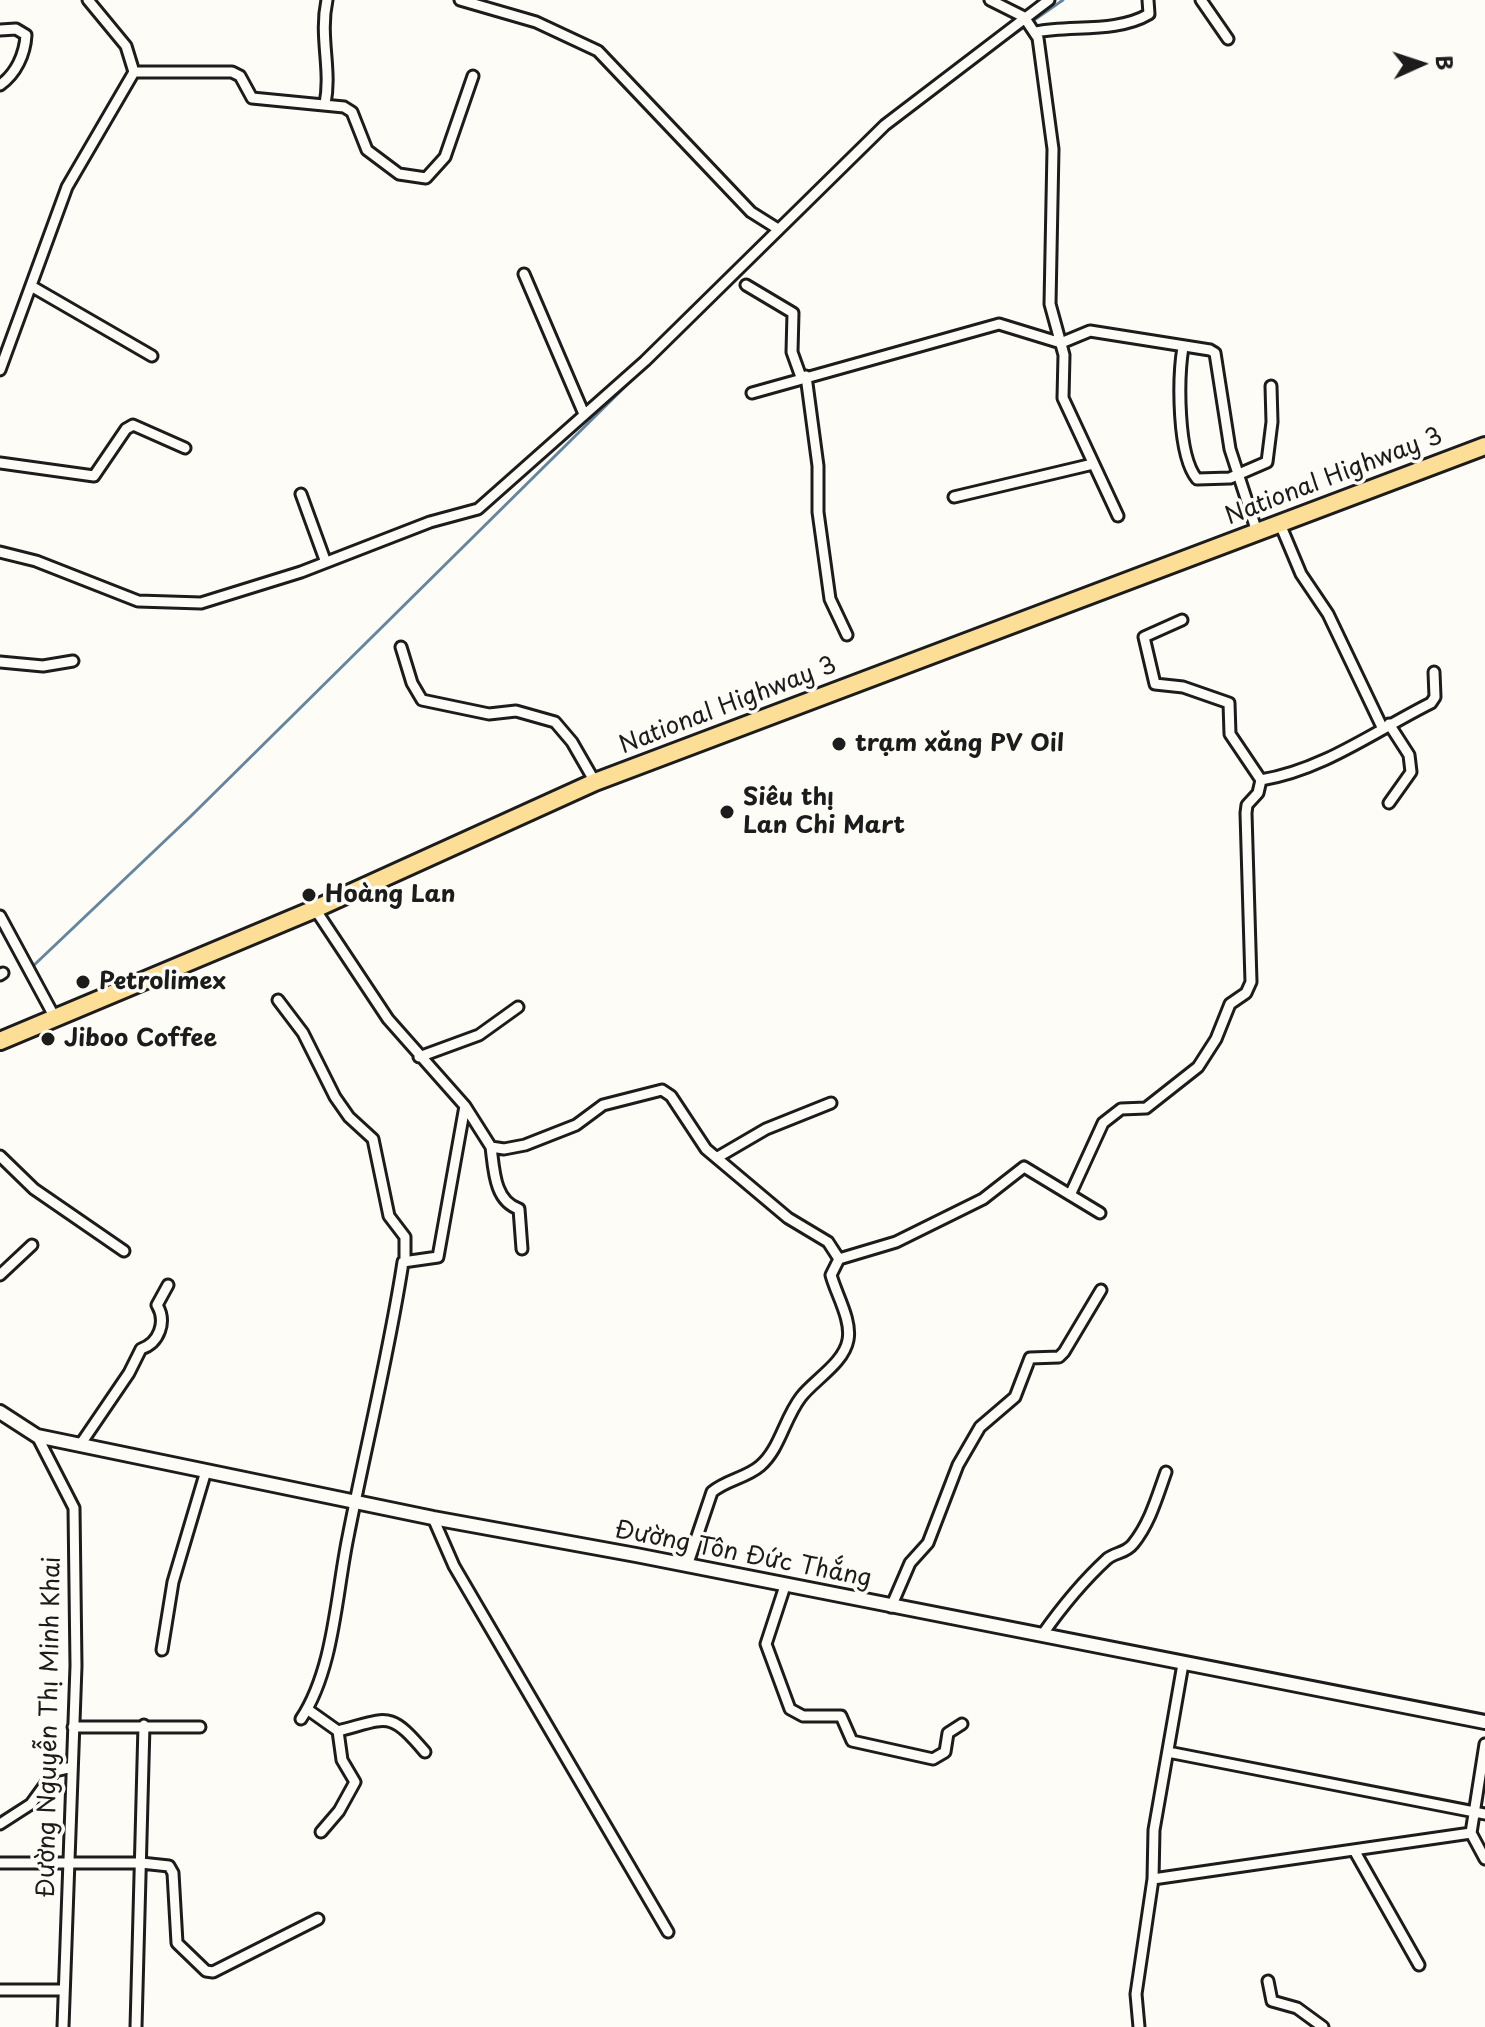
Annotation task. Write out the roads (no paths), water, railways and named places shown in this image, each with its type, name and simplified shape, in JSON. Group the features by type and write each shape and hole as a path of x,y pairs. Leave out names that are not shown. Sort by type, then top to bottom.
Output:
{"highway":[{"name":"National Highway 3","path":"0,1041 315,909 595,782 1485,446"}],"main road":[{"name":"Đường Tôn Đức Thắng","path":"0,1412 37,1436 80,1445 433,1518 1485,1722"}],"street":[{"path":"0,370 67,187 134,72 126,46 88,0"},
{"path":"325,104 328,81 322,32 327,0"},
{"path":"460,0 536,22 598,51 751,212 778,229"},
{"path":"990,0 1030,24 1120,24 1149,14 1148,0"},
{"path":"0,552 36,561 125,597 152,603 201,603 430,522 478,509 645,361 902,110 1030,24 1049,0"},
{"path":"1201,0 1228,39"},
{"path":"1030,24 1053,149 1050,304 1065,362 1063,398 1118,516"},
{"path":"0,30 16,29 26,35 25,51 7,80 0,85"},
{"path":"134,72 232,72 240,76 252,98 348,109 364,146 394,171 426,178 445,157 473,76"},
{"path":"524,274 584,414"},
{"path":"746,285 793,313 792,352 803,377 818,466 818,512 830,599 847,635"},
{"path":"31,286 152,356"},
{"path":"752,393 999,324 1061,343 1090,331 1215,353 1230,449 1257,532"},
{"path":"1183,347 1181,404 1194,477 1230,478 1267,462 1271,386"},
{"path":"0,463 94,476 126,429 133,425 185,448"},
{"path":"954,497 1093,464"},
{"path":"301,494 325,560"},
{"path":"1280,524 1301,574 1328,614 1385,726 1409,755 1411,772 1389,803"},
{"path":"1070,1195 1103,1123 1121,1109 1146,1108 1189,1075 1207,1055 1230,1004 1249,988 1246,813 1247,805 1258,793 1261,780 1230,734 1229,703 1183,687 1155,684 1144,637 1182,620"},
{"path":"401,647 412,683 422,700 489,714 516,711 555,722 572,742 595,782"},
{"path":"0,662 43,666 73,661"},
{"path":"1261,780 1287,775 1336,756 1434,700 1434,672"},
{"path":"315,909 378,1006 419,1057 465,1106 491,1147 494,1173 504,1200 519,1209 522,1249"},
{"path":"0,916 54,1016"},
{"path":"278,1000 303,1033 335,1097 377,1147 389,1216 405,1237 405,1259 328,1646 301,1719"},
{"path":"419,1057 479,1035 518,1007"},
{"path":"491,1147 504,1149 525,1145 576,1125 603,1105 662,1090 671,1096 706,1149 788,1218 828,1242 839,1259"},
{"path":"718,1157 766,1129 831,1103"},
{"path":"405,1259 438,1257 465,1106"},
{"path":"0,1156 34,1189 124,1251"},
{"path":"687,1566 712,1492 721,1484 758,1468 773,1453 781,1428 801,1397 844,1349 848,1328 831,1275 839,1259 896,1242 983,1199 1024,1167 1100,1213"},
{"path":"0,1275 32,1245"},
{"path":"80,1445 129,1373 141,1349 149,1345 160,1331 162,1320 157,1302 168,1285"},
{"path":"891,1607 910,1563 928,1543 953,1476 980,1427 1015,1397 1030,1358 1059,1357 1064,1352 1101,1290"},
{"name":"Đường Nguyễn Thị Minh Khai","path":"37,1436 74,1508 76,1666 63,2027"},
{"path":"162,1650 173,1582 206,1471"},
{"path":"1042,1635 1074,1592 1109,1557 1130,1549 1152,1514 1166,1472"},
{"path":"433,1518 454,1566 668,1932"},
{"path":"785,1586 766,1644 790,1709 803,1716 841,1716 852,1741 933,1759 945,1752 948,1733 962,1724"},
{"path":"1139,2027 1136,1994 1153,1879 1154,1830 1183,1664"},
{"path":"307,1709 338,1731 342,1760 355,1782 339,1811 321,1832"},
{"path":"338,1731 389,1719 403,1726 425,1752"},
{"path":"136,2027 144,1725"},
{"path":"73,1727 200,1727"},
{"path":"1471,1833 1480,1813 1485,1744"},
{"path":"1168,1752 1480,1813"},
{"path":"0,1824 31,1804 55,1771 72,1767"},
{"path":"1153,1879 1471,1833"},
{"path":"1471,1833 1485,1859"},
{"path":"1354,1850 1419,1965"},
{"path":"0,1863 141,1863 169,1866 173,1873 177,1943 206,1971 224,1968 318,1919"},
{"path":"1268,1981 1272,2001 1297,2008 1323,2027"},
{"path":"0,1990 62,1990"}],"waterway":[{"path":"988,52 1063,0"},
{"path":"32,967 191,816 647,365"}],"place":[{"name":"trạm xăng PV Oil","path":"839,744"},
{"name":"Siêu thị Lan Chi Mart","path":"727,812"},
{"name":"Hoàng Lan","path":"309,895"},
{"name":"Petrolimex","path":"83,982"},
{"name":"Jiboo Coffee","path":"48,1039"}]}
